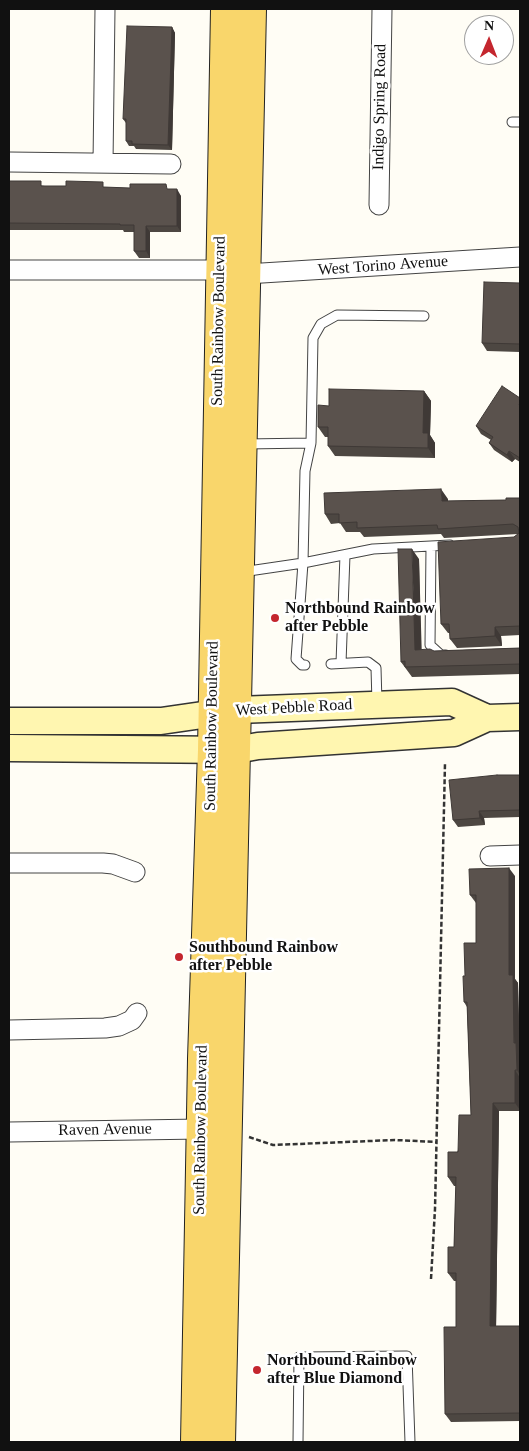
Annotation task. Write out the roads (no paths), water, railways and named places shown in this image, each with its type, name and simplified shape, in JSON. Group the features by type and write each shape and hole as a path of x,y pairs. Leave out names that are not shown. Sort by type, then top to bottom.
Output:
{"main road":[{"path":"225,9 222,175 234,196 236,244 233,272"},
{"name":"South Rainbow Boulevard","path":"221,1442 228,1131 224,750 233,272 252,9"},
{"name":"South Rainbow Boulevard","path":"225,713 239,572 242,435 233,272"},
{"name":"South Rainbow Boulevard","path":"195,1442 202,1059 224,750"},
{"path":"202,1059 216,1075 216,1113 218,1122 228,1131"},
{"path":"201,1128 207,1130 213,1142 214,1188 226,1200"}],"street":[{"path":"103,163 105,9"},
{"name":"Indigo Spring Road","path":"379,205 382,9"},
{"path":"9,162 171,164"},
{"name":"West Torino Avenue","path":"9,270 233,272 520,257"},
{"name":"West Pebble Road","path":"9,720 161,721 225,713 377,704 452,702 487,718"},
{"name":"West Pebble Road","path":"9,748 224,750 454,733 487,718 520,716"},
{"path":"490,856 520,855"},
{"path":"9,862 103,863 114,864 135,872"},
{"path":"9,1030 105,1028 119,1026 132,1020 138,1014"},
{"name":"Raven Avenue","path":"9,1132 201,1128"}],"lane":[{"path":"305,665 302,665 296,659 301,634 305,472 310,443 312,338 321,324 337,315 424,316"},
{"path":"242,435 310,443"},
{"path":"239,572 303,563 373,549 461,544"},
{"path":"431,546 430,645 441,655 451,655"},
{"path":"341,663 345,555"},
{"path":"333,610 343,609"},
{"path":"332,634 342,634"},
{"path":"331,664 368,662 376,668 377,704"},
{"path":"298,1442 299,1357 407,1356 410,1442"}],"place":[{"name":"Northbound Rainbow after Pebble","path":"275,618"},
{"name":"Southbound Rainbow after Pebble","path":"179,957"},
{"name":"Northbound Rainbow after Blue Diamond","path":"257,1370"}]}
